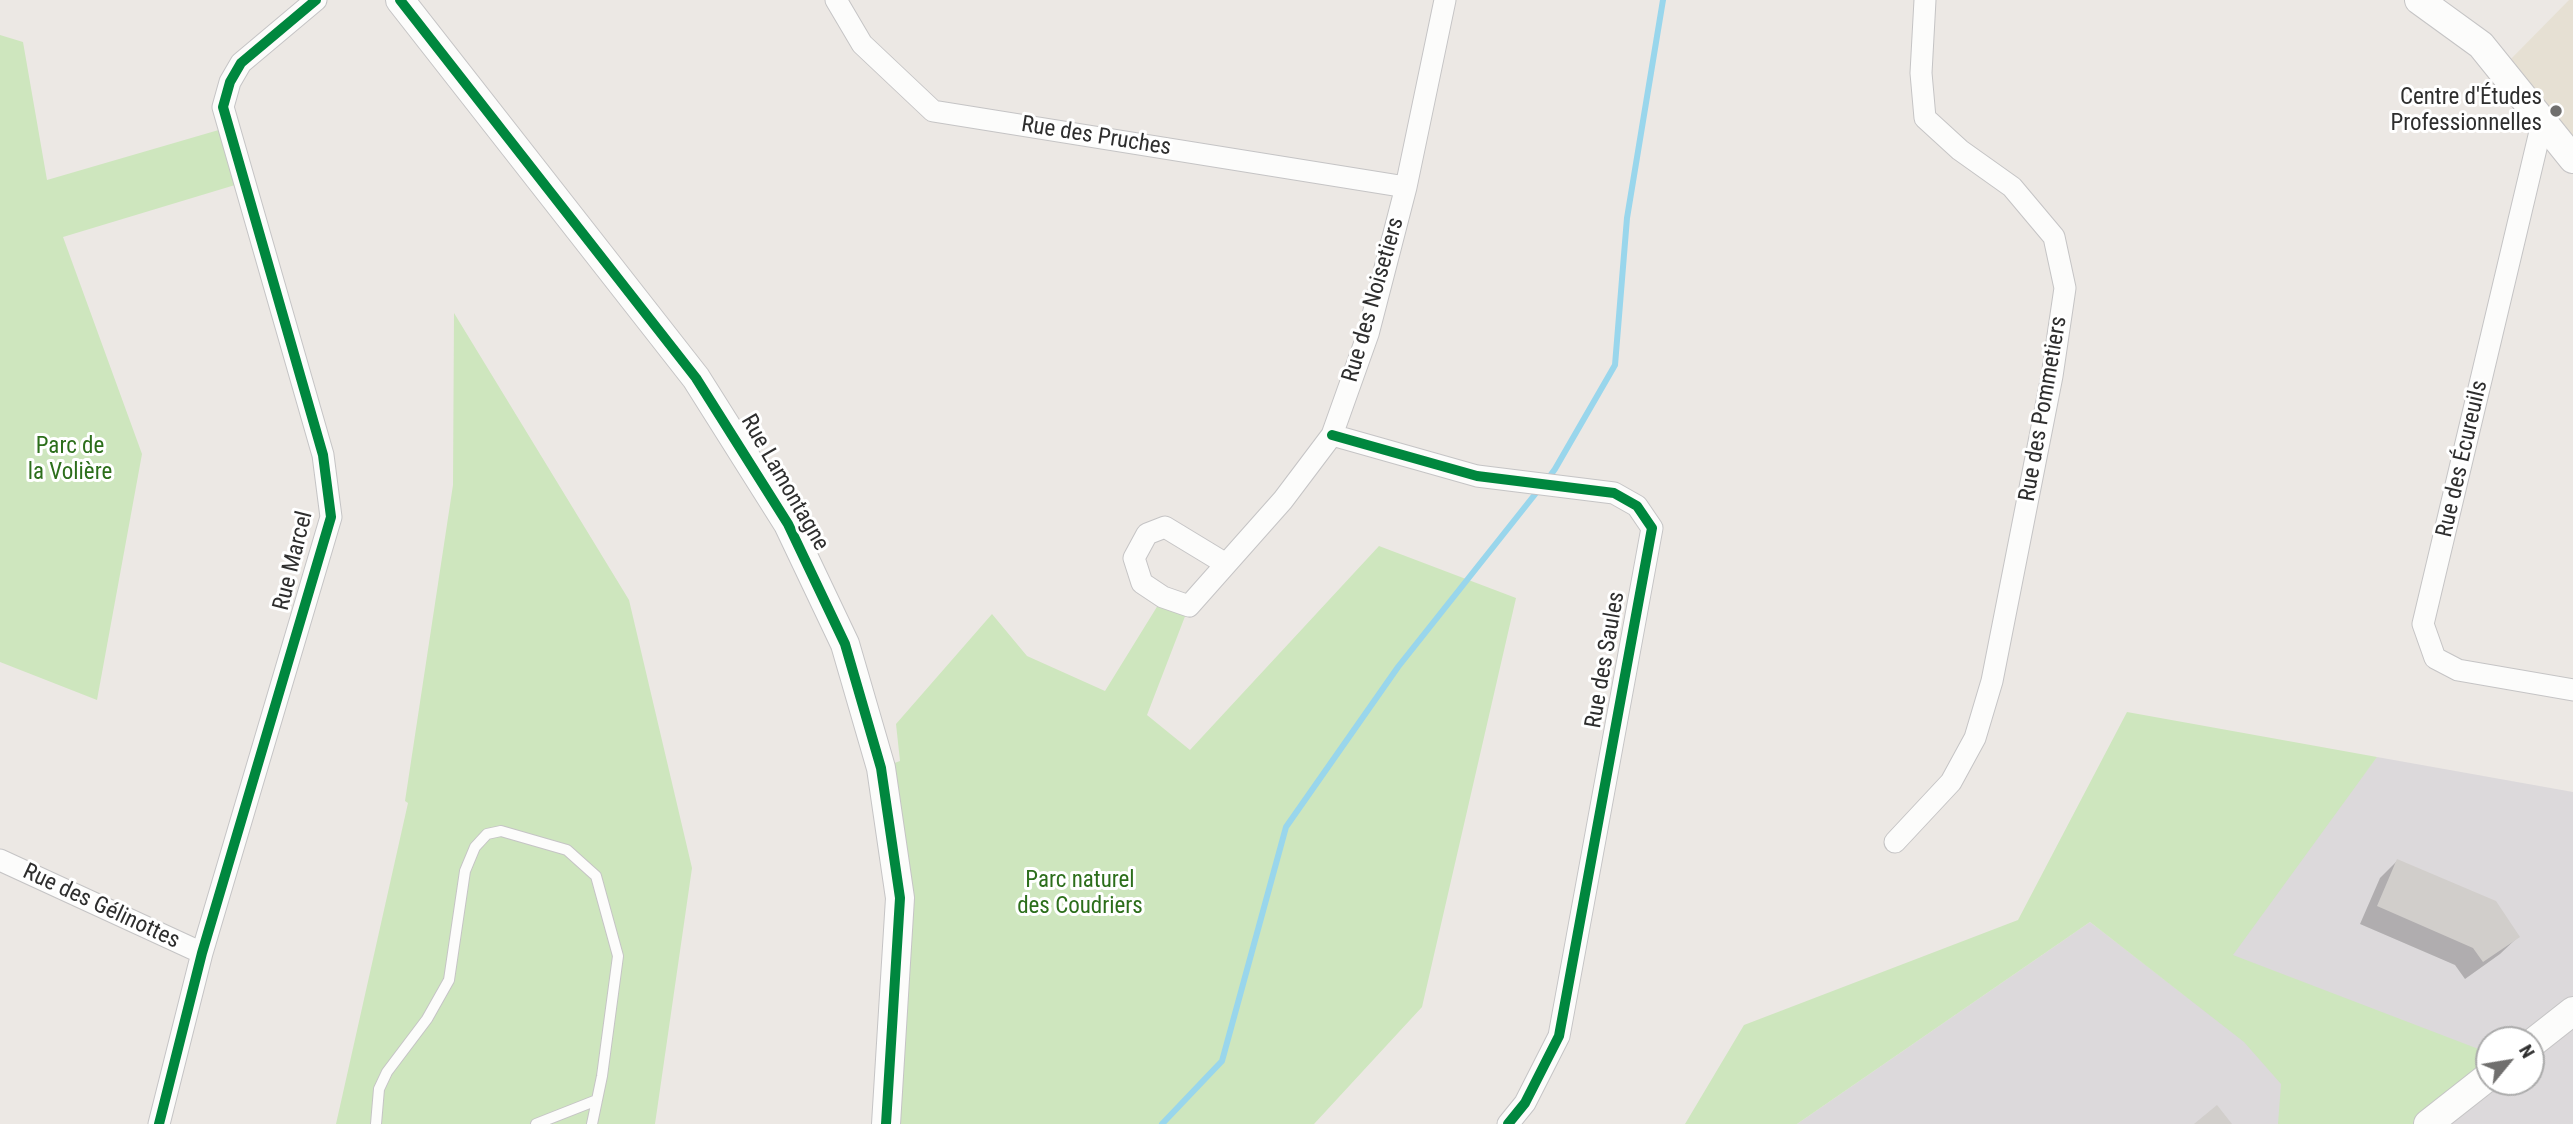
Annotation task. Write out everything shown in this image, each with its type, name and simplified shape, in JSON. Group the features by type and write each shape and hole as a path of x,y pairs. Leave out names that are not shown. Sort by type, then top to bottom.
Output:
{"street":[{"name":"Rue Marcel","path":"159,1124 202,953 331,517 323,455 223,107 230,82 241,63 316,0"},
{"name":"Rue Lamontagne","path":"400,0 696,378 788,524 845,645 881,768 900,898 886,1124"},
{"name":"Rue des Pruches","path":"836,0 862,44 933,111 1406,187"},
{"name":"Rue des Noisetiers","path":"1226,564 1283,500 1332,435 1368,334 1406,187 1445,0"},
{"name":"Rue des Pommetiers","path":"1895,842 1951,782 1975,738 1992,681 2052,376 2065,288 2054,237 2012,187 1960,150 1925,118 1922,73 1925,0"},
{"path":"2419,0 2481,45 2573,159"},
{"name":"Rue des Écureuils","path":"2543,120 2423,624 2435,657 2458,670 2573,690"},
{"name":"Rue des Saules","path":"1332,435 1477,476 1614,493 1637,506 1651,528 1559,1036 1525,1103 1508,1124"},
{"name":"Rue des Gélinottes","path":"0,860 202,953"},
{"path":"2545,1033 2573,1011"},
{"path":"2429,1123 2475,1087"}],"lane":[{"path":"376,1124 379,1089 387,1072 427,1019 449,980 465,870 475,847 487,834 501,831 567,850 596,876 618,956 592,1124"},
{"path":"536,1124 597,1101"}],"shaded area":[{"name":"Centre d'Études Professionnelles","path":"2569,0 2573,0 2573,155 2504,66"},
{"path":"2377,757 2573,792 2573,1124 1797,1124 2090,922 2187,997"}],"green space":[{"name":"Parc de la Volière","path":"0,35 23,42 47,180 229,127 245,182 63,237 142,454 97,700 0,662"},
{"path":"454,313 629,600 692,868 655,1124 336,1124 408,803 405,801 453,485"},
{"name":"Parc naturel des Coudriers","path":"1379,546 1516,598 1422,1007 1314,1124 886,1124 900,898 881,768 900,761 896,724 992,614 1027,656 1105,691 1163,597 1189,606 1147,715 1190,750"},
{"path":"2127,712 2377,757 2233,955 2475,1048 2475,1078 2415,1124 2278,1124 2281,1084 2244,1042 2090,922 1797,1124 1685,1124 1744,1025 2018,920"}],"building":[{"path":"2397,859 2496,901 2520,937 2483,962 2473,948 2377,906"},
{"path":"2217,1105 2232,1124 2194,1124"}],"waterway":[{"path":"1547,480 1615,365 1627,218 1663,0"},
{"path":"1162,1124 1222,1061 1286,827 1398,667 1540,488"}],"cycle path":[{"path":"159,1124 202,953 331,517 323,455 223,107 230,82 241,63 316,0"},
{"path":"400,0 696,378 788,524 845,644 881,768 900,898 886,1124"},
{"path":"1332,435 1477,476 1614,493 1637,506 1652,528 1559,1036 1525,1103 1508,1124"}],"place":[{"name":"Centre d'Études Professionnelles","path":"2556,111"}]}
